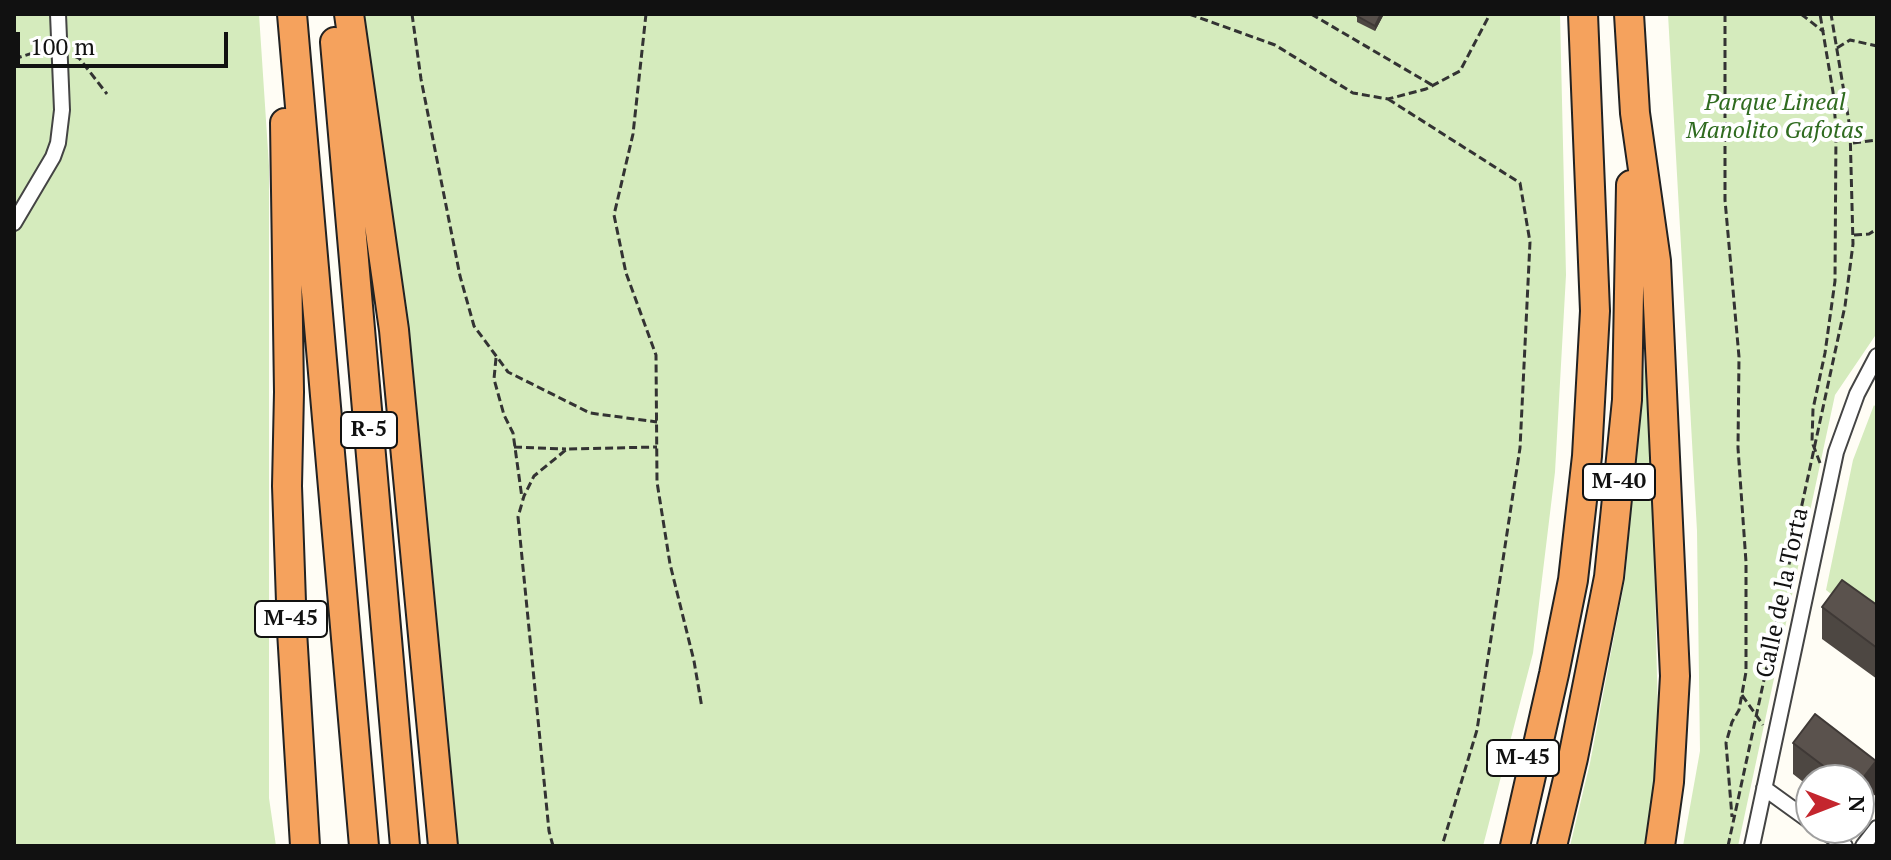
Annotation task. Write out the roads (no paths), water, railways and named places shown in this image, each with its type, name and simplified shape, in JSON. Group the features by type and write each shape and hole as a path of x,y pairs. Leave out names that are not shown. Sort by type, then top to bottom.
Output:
{"highway":[{"path":"279,14 287,199 289,392 310,689 325,846"},
{"name":"R-5","path":"292,14 364,846"},
{"name":"R-5","path":"333,14 405,846"},
{"path":"349,14 394,330 445,846"},
{"name":"M-40","path":"1515,846 1573,580 1587,456 1595,311 1583,14"},
{"name":"M-40","path":"1552,846 1609,577 1627,400 1635,113 1629,14"},
{"path":"1635,113 1656,261 1675,676 1669,782 1660,846"},
{"name":"M-45","path":"289,392 288,530 305,846"},
{"name":"M-45","path":"1501,846 1533,720 1554,674"}],"street":[{"path":"14,223 58,143 62,110 58,14"},
{"name":"Calle de la Torta","path":"1753,839 1836,452 1857,394 1877,356"},
{"path":"1764,788 1795,810"},
{"path":"1863,846 1877,828"}],"park label":[{"name":"Parque Lineal Manolito Gafotas","path":"1775,117"}]}
